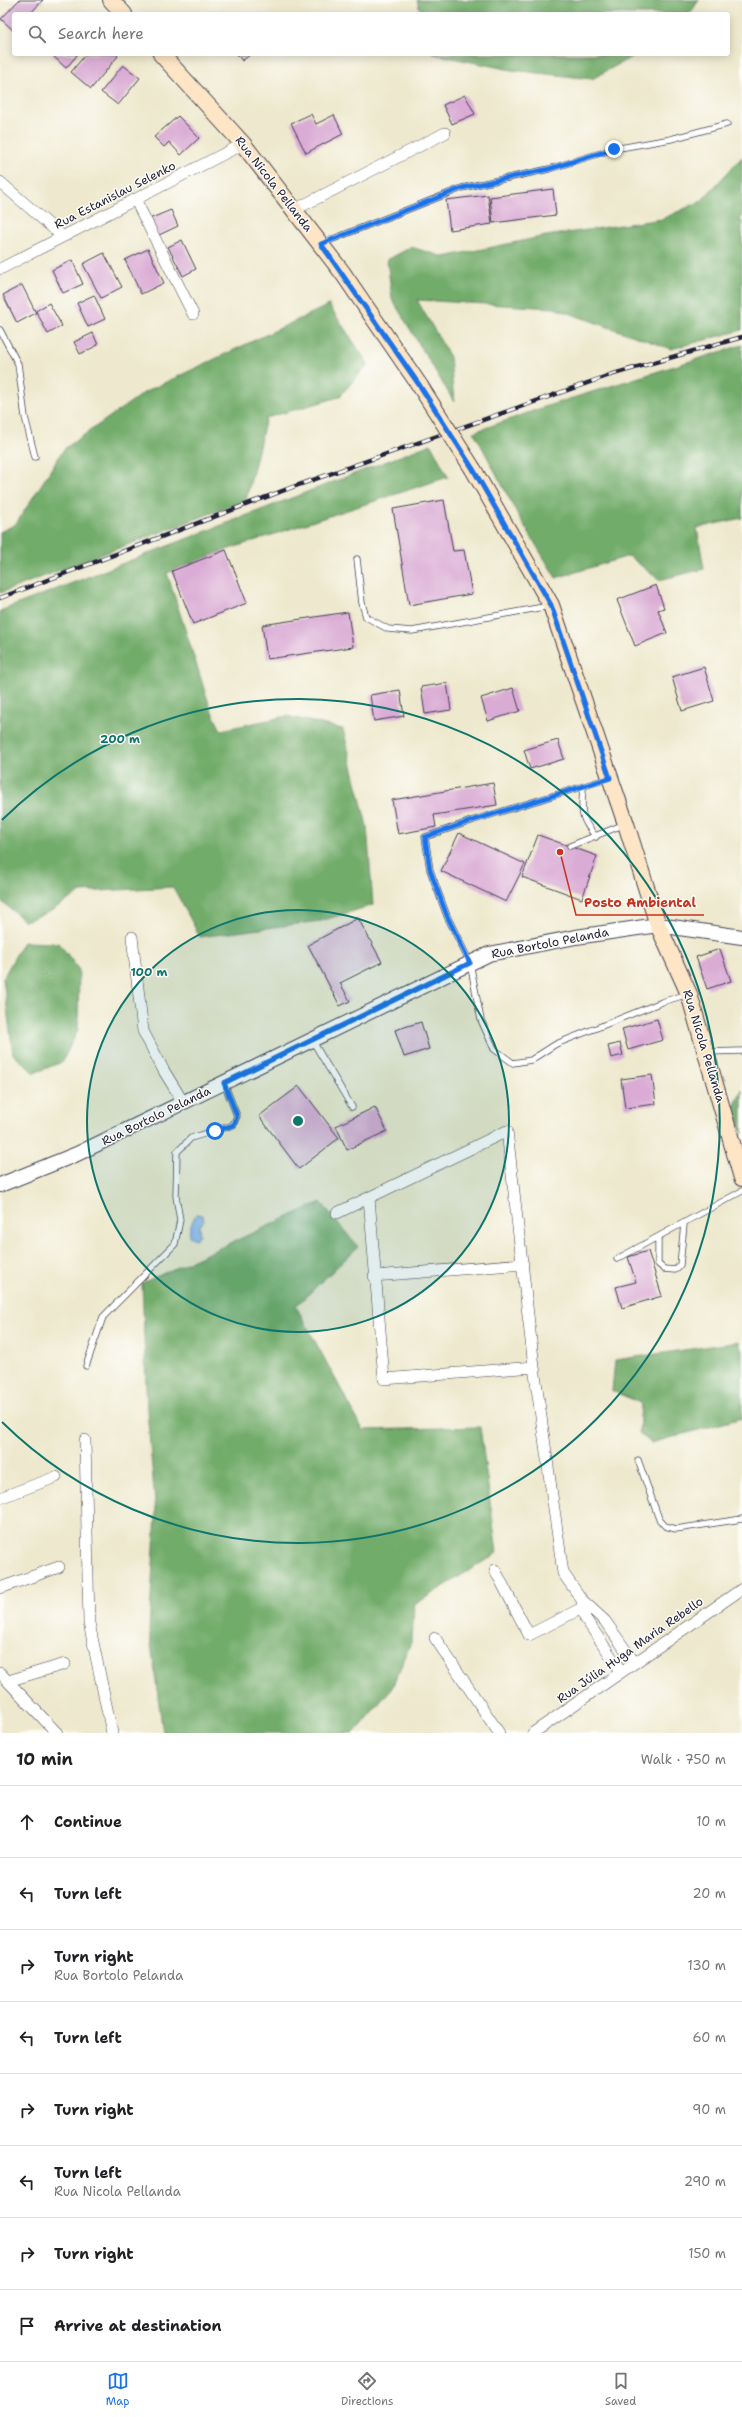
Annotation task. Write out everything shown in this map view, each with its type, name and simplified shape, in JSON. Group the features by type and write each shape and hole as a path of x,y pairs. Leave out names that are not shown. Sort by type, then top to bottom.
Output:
{"main road":[{"path":"111,0 122,12"},
{"name":"Rua Nicola Pellanda","path":"162,56 243,144 321,244 420,386 473,469 551,605 626,824 658,924 689,994 742,1178"}],"street":[{"path":"294,210 445,134"},
{"name":"Rua Estanislau Selenko","path":"0,269 243,144"},
{"path":"0,182 62,236"},
{"path":"135,199 193,314"},
{"name":"Rua Bortolo Pelanda","path":"0,1185 77,1154 489,954 576,936 658,924 742,937"},
{"path":"132,937 143,1031 164,1072 183,1102"},
{"path":"337,1213 507,1131 534,1367 563,1573 584,1604 605,1621 634,1662"},
{"path":"369,1198 374,1276 384,1379 534,1367"},
{"path":"374,1276 522,1264"},
{"path":"85,1440 89,1623 112,1733"},
{"path":"0,1498 56,1477"},
{"path":"0,1588 59,1567"},
{"path":"495,1570 529,1635 584,1604"},
{"name":"Rua Júlia Huga Maria Rebello","path":"533,1733 742,1589"},
{"path":"584,1604 589,1625 621,1672"},
{"path":"435,1638 499,1733"},
{"path":"4,1677 65,1664"},
{"path":"4,1677 57,1733"}],"lane":[{"path":"321,244 462,188 549,169 614,149 671,139 727,124"},
{"path":"0,330 18,364 25,417 35,457"},
{"path":"357,559 362,603 366,617 388,629 412,631 551,605"},
{"path":"610,778 583,788 474,820 425,837 430,870 447,916 470,963 481,1020 494,1049 513,1063 531,1060 556,1044 662,1002 689,994"},
{"path":"583,788 581,812 585,824 596,837"},
{"path":"570,846 626,824"},
{"path":"312,1040 352,1107"},
{"path":"706,1052 742,1051"},
{"path":"86,1366 103,1317 175,1244 180,1220 176,1196 176,1152 191,1138 234,1125 237,1116 224,1083"},
{"path":"617,1259 684,1224 742,1191"},
{"path":"658,1238 658,1264 664,1270 675,1270 680,1265 684,1224"},
{"path":"638,1460 659,1519 665,1526 676,1529 742,1519"}],"green space":[{"path":"417,0 699,0 691,12 420,12"},
{"path":"443,56 633,56 592,79 511,70"},
{"path":"742,157 742,217 739,221 742,221 742,330 671,349 554,308 417,300 450,357 454,402 392,299 387,260 411,247 444,257 546,236 662,219 701,201"},
{"path":"329,305 368,364 339,397 266,418 246,500 0,593 0,532 16,524 64,449 145,392"},
{"path":"742,345 742,518 697,528 704,569 659,580 629,556 556,578 518,515 474,432 547,406"},
{"path":"431,444 448,477 226,550 167,573 211,710 221,730 287,716 343,729 367,826 373,905 321,921 200,937 173,887 81,892 49,912 25,921 0,900 0,611"},
{"path":"23,942 59,943 79,970 78,1030 62,1062 34,1073 13,1054 3,978"},
{"path":"742,1090 742,1135 734,1107"},
{"path":"321,1202 358,1247 296,1306 363,1430 480,1427 497,1553 414,1605 412,1640 392,1688 354,1733 163,1733 149,1630 156,1514 147,1411 142,1283"},
{"path":"739,1342 742,1352 742,1418 651,1443 639,1433 641,1403 612,1391 615,1360"}],"water":[{"path":"196,1214 203,1215 204,1220 199,1226 200,1235 195,1239 189,1236 190,1227"}],"building":[{"path":"19,0 43,0 32,12 12,12 12,29 1,19"},
{"path":"53,56 76,56 66,68"},
{"path":"84,56 118,56 91,89 71,72"},
{"path":"238,56 248,56 242,61"},
{"path":"123,65 140,78 118,105 101,92"},
{"path":"465,95 475,114 452,124 443,105"},
{"path":"311,114 316,124 334,115 343,134 306,153 291,123"},
{"path":"178,116 199,138 181,155 169,142 164,147 154,137"},
{"path":"553,189 556,215 493,223 490,197"},
{"path":"488,195 492,224 450,230 446,200"},
{"path":"171,210 178,226 157,236 149,219"},
{"path":"182,240 196,269 183,276 168,247"},
{"path":"148,249 164,283 141,294 125,260"},
{"path":"104,253 122,287 101,298 83,264"},
{"path":"72,260 83,284 63,293 52,270"},
{"path":"22,285 36,313 17,323 3,295"},
{"path":"94,295 105,319 88,327 77,303"},
{"path":"49,303 62,326 48,334 36,311"},
{"path":"93,333 98,345 80,354 74,342"},
{"path":"444,500 453,551 464,550 472,594 409,605 393,509"},
{"path":"226,550 247,603 193,624 172,571"},
{"path":"656,585 664,608 658,610 667,633 635,646 617,600"},
{"path":"348,612 353,647 267,659 262,625"},
{"path":"704,667 714,701 682,711 672,677"},
{"path":"447,683 451,710 425,714 421,687"},
{"path":"513,688 520,711 488,721 481,698"},
{"path":"400,690 404,716 374,721 370,695"},
{"path":"558,740 564,759 530,769 524,750"},
{"path":"493,783 497,805 434,815 436,827 398,834 392,800"},
{"path":"459,833 525,864 506,902 441,871"},
{"path":"538,835 597,856 582,899 522,877"},
{"path":"358,918 382,962 340,983 350,1001 340,1006 308,945"},
{"path":"720,949 731,981 707,989 696,957"},
{"path":"657,1019 663,1040 628,1050 622,1029"},
{"path":"421,1022 429,1049 404,1057 395,1030"},
{"path":"620,1043 623,1055 611,1058 608,1046"},
{"path":"652,1075 656,1104 625,1108 621,1079"},
{"path":"299,1086 339,1138 299,1169 259,1116"},
{"path":"375,1107 387,1131 347,1150 336,1126"},
{"path":"648,1251 662,1296 622,1308 616,1287 636,1282 628,1257"}],"railway":[{"path":"0,598 290,488 610,375 742,337"}],"place":[{"name":"Posto Ambiental","path":"560,852"}],"route":[{"path":"215,1131 234,1125 237,1116 224,1083 470,963 447,916 430,870 425,837 474,820 583,788 610,778 551,605 473,469 420,386 342,272 321,244 400,211 462,188 549,169 614,149"}]}
